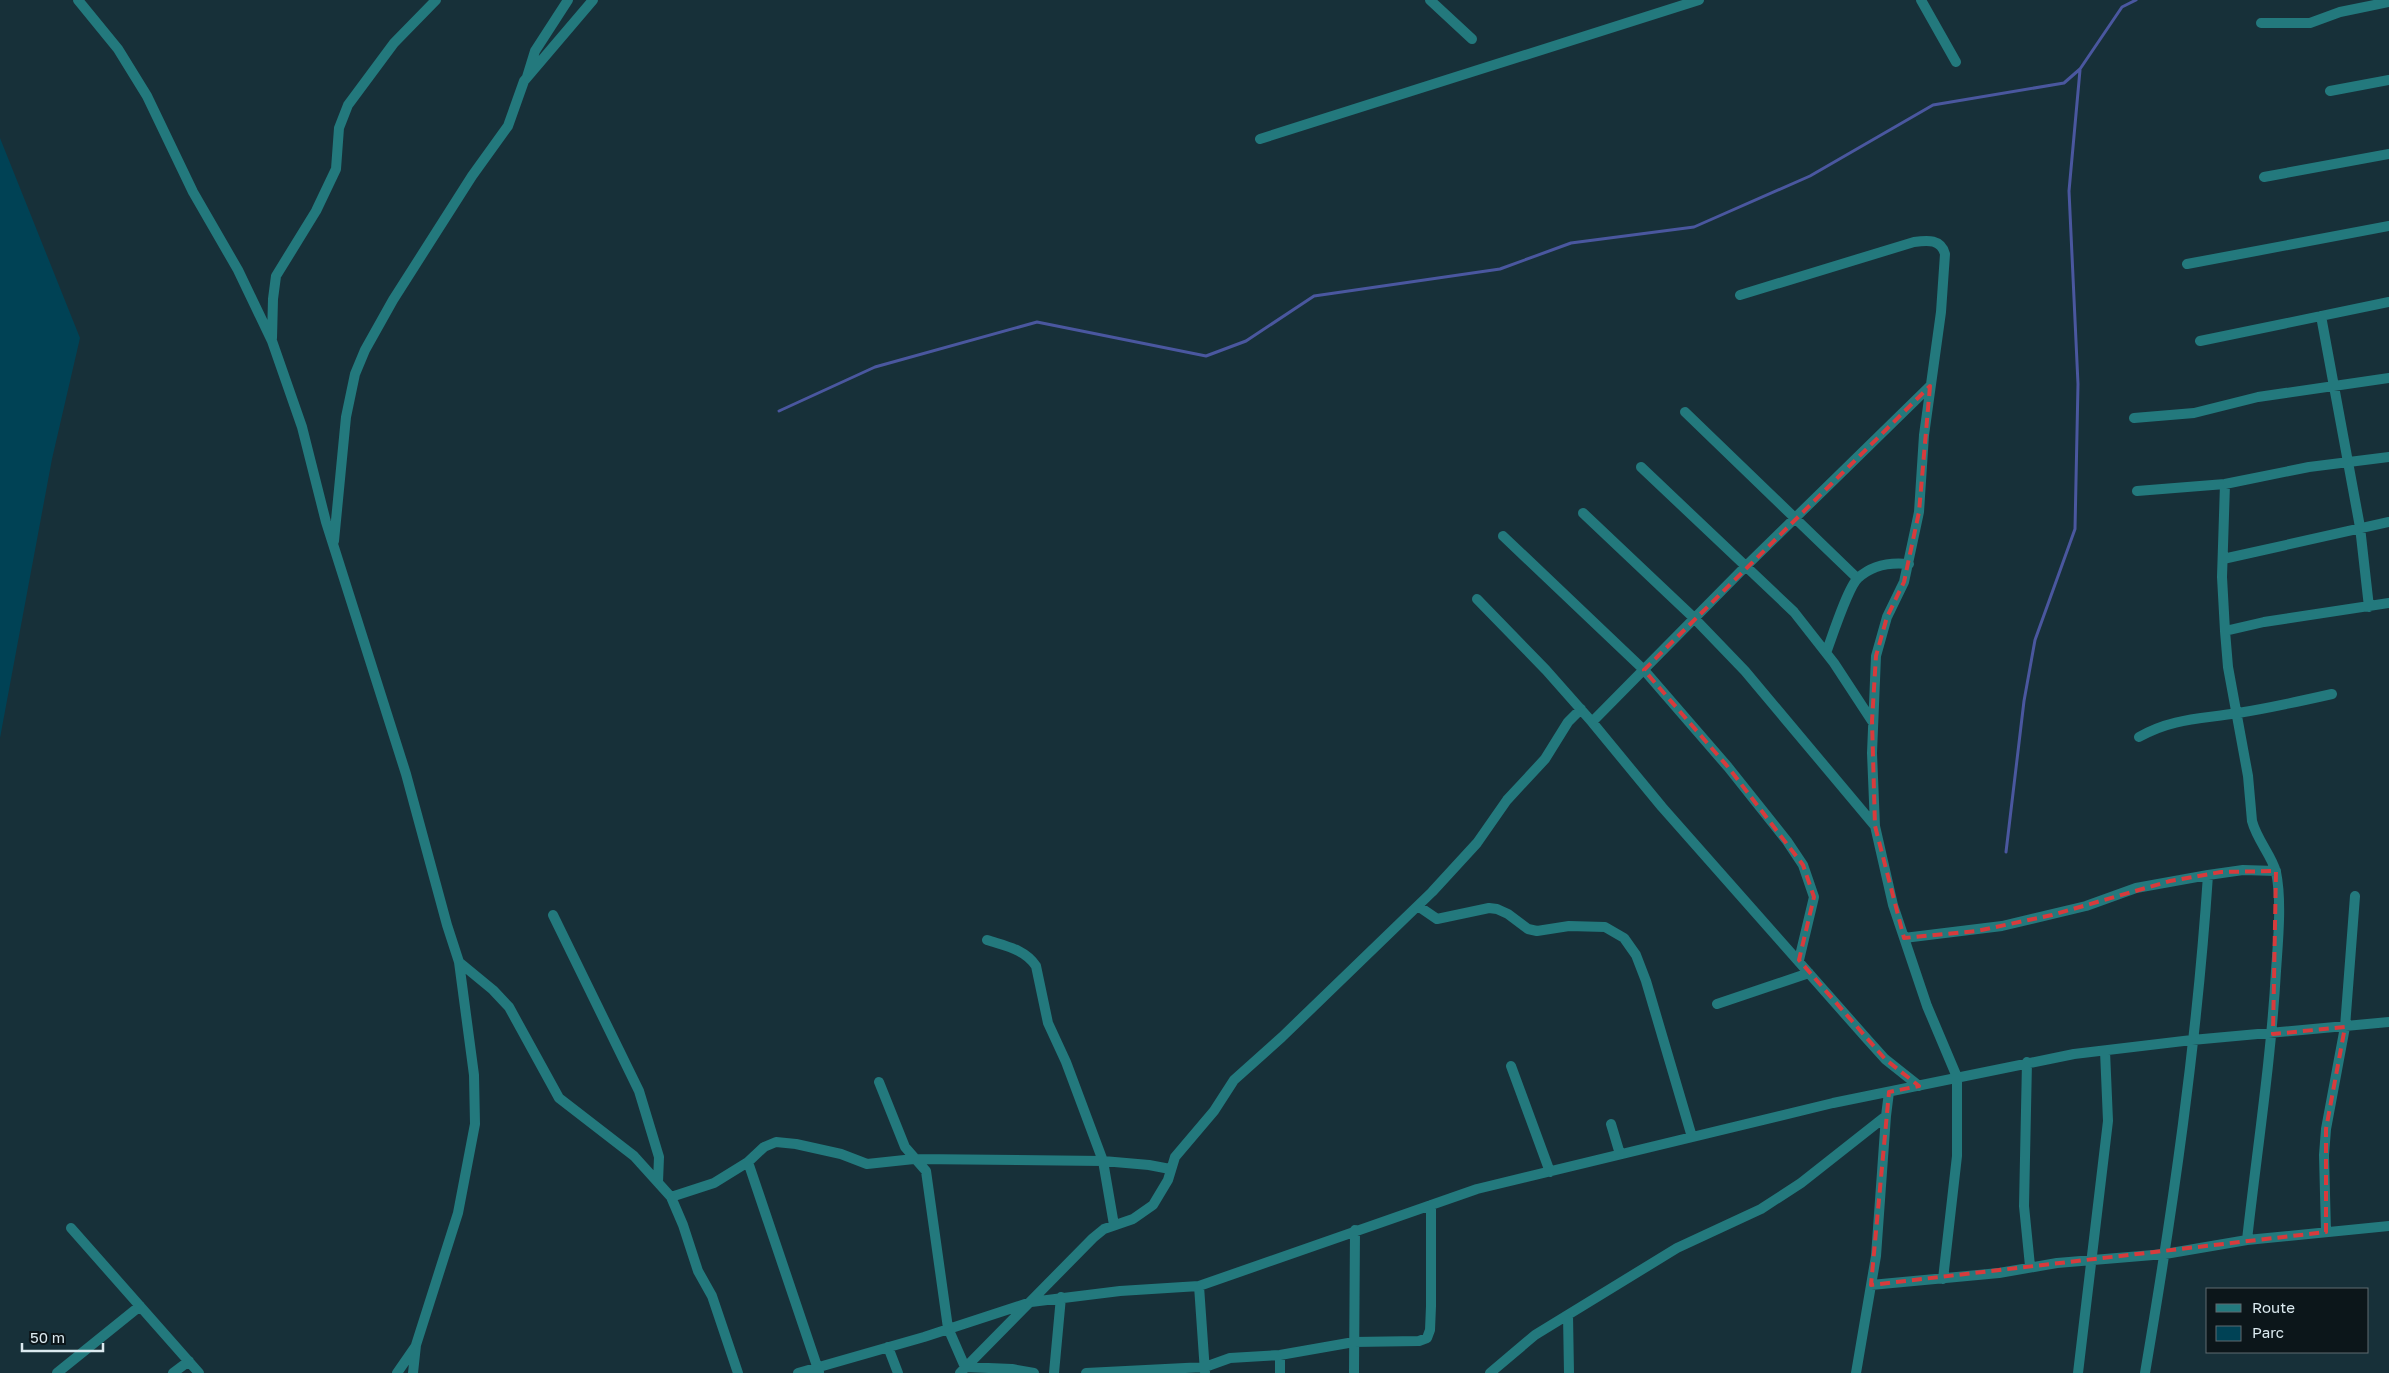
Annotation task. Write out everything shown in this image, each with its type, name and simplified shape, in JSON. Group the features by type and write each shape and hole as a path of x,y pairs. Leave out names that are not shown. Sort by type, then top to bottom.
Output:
{"street":[{"path":"78,0 118,49 147,96 192,192 238,270 272,341 302,427 333,547 406,774 447,925 459,962 474,1075 474,1124 458,1214 416,1345 413,1373"},
{"path":"272,341 273,299 276,276 316,211 336,169 338,134 343,114 383,56 436,0"},
{"path":"333,547 342,446 355,374 365,350 393,300 484,157 508,126 535,51 568,0"},
{"path":"526,78 594,0"},
{"path":"1430,0 1472,39"},
{"path":"1260,139 1699,0"},
{"path":"1922,0 1956,62"},
{"path":"2261,22 2310,23 2340,12 2389,2"},
{"path":"2330,91 2389,80"},
{"path":"2264,177 2389,154"},
{"path":"2187,264 2389,226"},
{"path":"1740,295 1914,242 1926,240 1938,243 1943,247 1945,254 1945,277 1924,435 1919,512 1904,582 1887,617 1876,656 1872,721 1874,826 1893,905 1927,1006 1957,1077 1957,1156 1943,1279"},
{"path":"2200,341 2389,302"},
{"path":"2321,316 2332,385 2360,527 2368,607"},
{"path":"2134,418 2194,413 2258,398 2332,385 2389,378"},
{"path":"1592,722 1793,519 1930,386"},
{"path":"1684,412 1753,477 1793,519 1857,578"},
{"path":"2137,491 2224,484 2309,467 2389,457"},
{"path":"1641,467 1794,612 1826,652 1872,721"},
{"path":"2224,484 2223,559 2228,667 2238,713 2252,820 2256,835 2276,871 2278,930 2273,1034 2246,1240"},
{"path":"1583,513 1694,618 1745,671 1874,826"},
{"path":"2223,559 2389,522"},
{"path":"1503,536 1644,670 1728,767 1787,841 1803,866 1814,898 1799,960"},
{"path":"1826,652 1857,578 1881,566 1896,562 1909,564"},
{"path":"1477,599 1581,709 1662,807 1885,1058 1919,1086"},
{"path":"2225,631 2264,622 2389,603"},
{"path":"2139,737 2156,727 2174,721 2238,713 2332,694"},
{"path":"963,1370 1093,1238 1104,1229 1134,1219 1153,1205 1168,1180 1175,1157 1214,1111 1239,1074 1282,1038 1418,906 1477,843 1507,800 1545,759 1568,722 1581,709"},
{"path":"1904,938 2002,926 2086,906 2136,888 2208,875 2243,870 2276,871"},
{"path":"2146,1373 2165,1254 2192,1040 2208,875"},
{"path":"2326,1232 2324,1155 2326,1129 2345,1027 2355,896"},
{"path":"1418,906 1437,918 1488,908 1497,909 1528,930 1538,931 1569,926 1605,927 1624,938 1636,955 1646,981 1692,1137"},
{"path":"553,915 639,1091 659,1157 658,1182"},
{"path":"987,940 1022,952 1031,958 1036,966 1048,1023 1066,1062 1103,1161 1114,1225"},
{"path":"459,962 494,990 509,1007 559,1098 612,1137 671,1197 684,1225 698,1271 712,1296 738,1373"},
{"path":"1717,1004 1809,973"},
{"path":"798,1373 818,1370 888,1347 924,1338 948,1328 1031,1302 1062,1297 1199,1286 1477,1189 1889,1092 2027,1062 2105,1051 2192,1040 2389,1022"},
{"path":"2078,1373 2108,1120 2105,1051"},
{"path":"2027,1062 2024,1206 2030,1266"},
{"path":"1511,1066 1550,1172"},
{"path":"878,1082 904,1147 926,1171 948,1328 963,1370"},
{"path":"1856,1373 1876,1256 1889,1092"},
{"path":"1490,1373 1536,1335 1677,1248 1761,1210 1801,1182 1886,1116"},
{"path":"1611,1124 1620,1154"},
{"path":"671,1197 714,1183 748,1162 764,1147 776,1142 796,1144 841,1154 867,1164 914,1159 1103,1161 1149,1164 1170,1169"},
{"path":"748,1162 818,1370"},
{"path":"1086,1373 1205,1370 1230,1358 1280,1355 1354,1342 1419,1340 1427,1338 1430,1330 1431,1306 1431,1205"},
{"path":"1871,1285 1915,1279 1943,1279 1999,1273 2030,1266 2165,1254 2246,1240 2389,1226"},
{"path":"71,1228 199,1373"},
{"path":"1354,1373 1355,1230"},
{"path":"1199,1286 1205,1370"},
{"path":"1054,1373 1062,1297"},
{"path":"57,1373 140,1306"},
{"path":"1568,1315 1569,1373"},
{"path":"397,1373 416,1345"},
{"path":"888,1347 898,1373"},
{"path":"1280,1355 1280,1373"},
{"path":"173,1373 188,1361"},
{"path":"963,1370 1012,1369 1034,1373"}],"highlighted area":[{"path":"1930,386 1919,512 1904,582 1887,617 1876,656 1872,721 1875,826 1904,938 1977,931 2052,915 2170,881 2221,872 2276,871 2273,1034 2345,1027 2326,1129 2326,1232 1871,1285 1889,1092 1919,1086 1885,1059 1799,960 1814,897 1803,865 1728,767 1644,670"}],"green space":[{"path":"0,138 80,338 52,459 0,738"}],"waterway":[{"path":"779,411 875,367 1037,322 1206,356 1246,341 1314,296 1500,269 1571,243 1694,227 1810,176 1933,105 2064,83 2080,69 2122,7 2136,0"},
{"path":"2006,852 2024,701 2035,640 2075,529 2078,384 2069,191 2080,70"}]}
